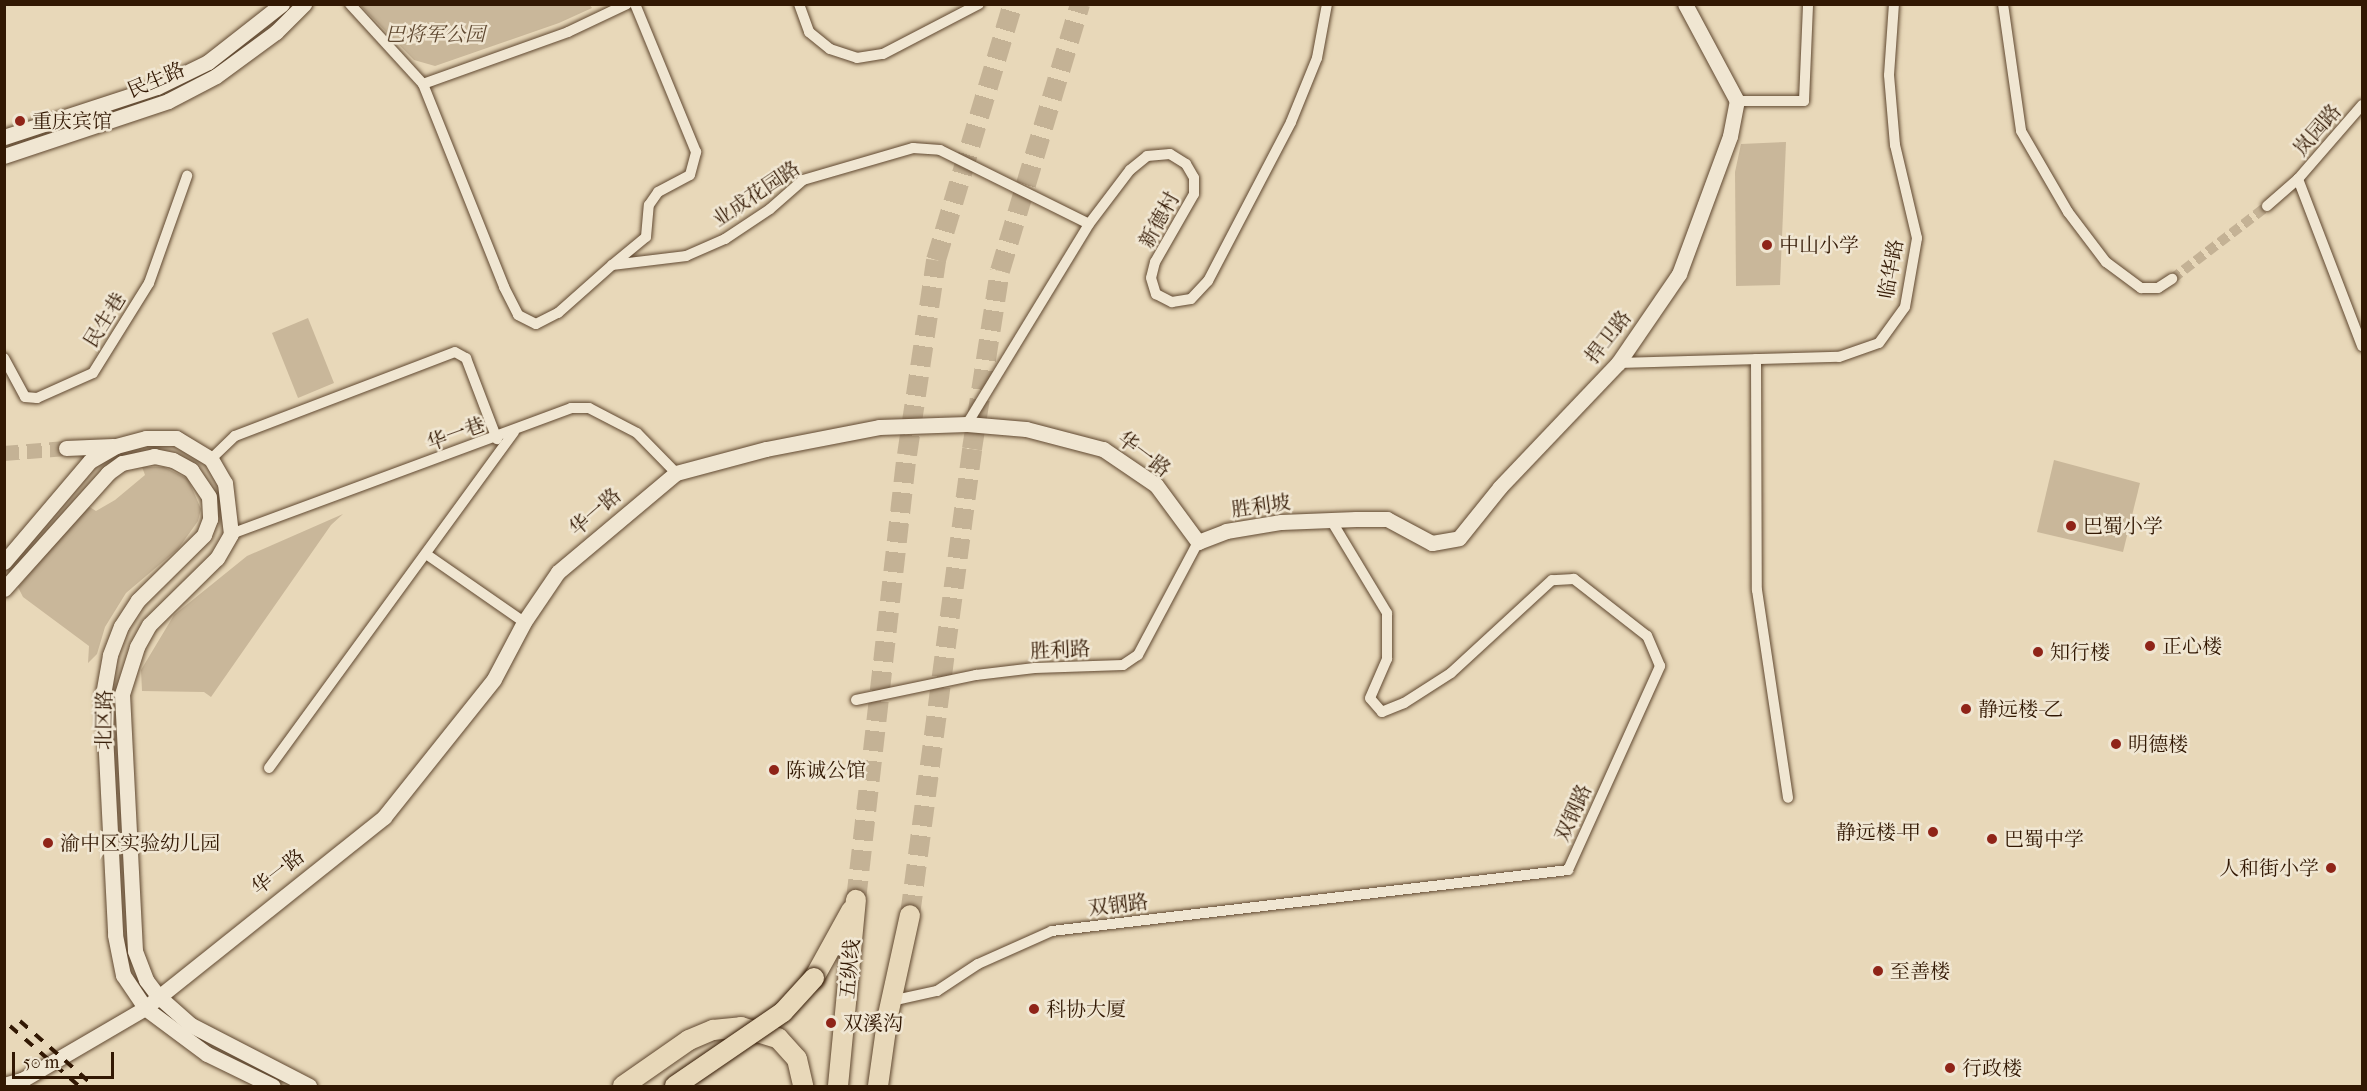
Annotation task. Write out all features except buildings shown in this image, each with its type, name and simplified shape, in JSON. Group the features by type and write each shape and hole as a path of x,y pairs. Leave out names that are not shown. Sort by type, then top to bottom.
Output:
{"highway":[{"name":"五纵线","path":"675,1086 783,1012 814,978 856,900 838,1086"},
{"path":"878,1086 890,1008 910,915"},
{"path":"622,1086 689,1040 713,1030 741,1027 778,1038 797,1059 803,1086"},
{"path":"883,1052 884,1086"}],"main road":[{"name":"民生路","path":"4,137 157,87 208,62 282,4"},
{"name":"民生路","path":"4,156 187,91 216,76 276,32 304,4"},
{"path":"1685,4 1737,101"},
{"name":"捍卫路","path":"1331,520 1387,519 1432,543 1459,538 1500,486 1618,363 1679,274 1730,136 1737,101"},
{"name":"华一路","path":"4,1084 22,1080 88,1044 145,1008 384,817 495,679 525,622 558,572 676,473 755,451 879,427 967,424 1054,434 1103,449 1156,485 1198,542"},
{"path":"66,448 116,446 146,438 176,438 211,459 225,483 231,534"},
{"path":"4,562 90,461 116,446"},
{"name":"北区路","path":"4,589 108,473 136,458 153,456 173,460 190,470 209,497 210,519 204,536 138,600 121,627 110,655 103,694 118,956 123,975 145,1008 207,1054 273,1086"},
{"path":"90,461 92,473 108,473"},
{"name":"胜利坡","path":"1198,542 1226,531 1270,524 1331,520"},
{"name":"北区路","path":"231,534 217,558 149,625 136,647 122,694 133,937 140,965 158,996 214,1040 309,1086"}],"street":[{"path":"350,4 423,84 518,315 536,324 558,314 646,237 649,205 658,192 690,175 696,152 634,4"},
{"path":"423,84 568,32 627,4"},
{"path":"799,4 809,32 830,49 857,58 883,54 979,4"},
{"name":"新德村","path":"967,424 1089,224 1130,170 1147,156 1170,154 1186,164 1194,178 1194,194 1155,262 1151,278 1156,294 1172,302 1191,299 1208,281 1291,122 1317,58 1327,4"},
{"path":"1737,101 1804,101 1808,4"},
{"name":"临华路","path":"1618,363 1839,357 1879,343 1905,306 1917,238 1895,145 1889,75 1894,4"},
{"path":"2003,4 2021,131 2068,212 2106,262 2141,288 2158,288 2172,279"},
{"name":"岚园路","path":"2266,206 2298,179 2362,105"},
{"name":"业成花园路","path":"612,265 686,256 725,239 770,209 802,180 913,148 940,150 1089,224"},
{"name":"民生巷","path":"4,358 24,397 37,398 93,373 149,283 187,176"},
{"path":"2298,179 2362,346"},
{"path":"211,459 235,436 455,352 466,358 497,439"},
{"path":"1756,359 1757,590 1788,798"},
{"name":"华一巷","path":"231,534 497,439 571,408 589,408 637,433 676,473"},
{"path":"269,768 514,432"},
{"name":"双钢路","path":"890,1008 936,991 978,964 1052,931 1568,870 1660,666 1647,636 1574,579 1552,580 1451,673 1404,703 1382,712 1370,698 1387,659 1387,613 1331,520"},
{"name":"胜利路","path":"856,700 976,675 1035,668 1123,665 1138,655 1198,542"},
{"path":"426,554 525,622"}],"green space":[{"name":"巴将军公园","path":"589,4 592,8 559,23 435,66 414,60 360,5"},
{"path":"1786,142 1780,285 1736,286 1735,172 1741,144"},
{"path":"308,318 334,383 298,398 272,333"},
{"path":"2054,460 2140,483 2123,552 2037,532"},
{"path":"142,467 164,467 188,479 201,509 198,521 178,549 126,593 105,627 97,654 88,663 89,646 23,597 18,587 88,506 96,511 115,500 145,475"},
{"path":"343,514 331,525 211,697 204,692 142,691 141,670 174,615 247,556"}],"tunnel":[{"path":"856,900 907,455 936,260 1013,4"},
{"path":"910,915 972,449 1000,271 1080,4"},
{"path":"2172,279 2267,206"},
{"path":"4,453 66,448"}],"railway":[{"path":"20,1021 94,1086"},
{"path":"10,1026 79,1086"}],"place":[{"name":"重庆宾馆","path":"20,121"},
{"name":"中山小学","path":"1767,245"},
{"name":"巴蜀小学","path":"2071,526"},
{"name":"正心楼","path":"2150,646"},
{"name":"知行楼","path":"2038,652"},
{"name":"静远楼-乙","path":"1966,709"},
{"name":"明德楼","path":"2116,744"},
{"name":"陈诚公馆","path":"774,770"},
{"name":"静远楼-甲","path":"1933,832"},
{"name":"巴蜀中学","path":"1992,839"},
{"name":"渝中区实验幼儿园","path":"48,843"},
{"name":"人和街小学","path":"2331,868"},
{"name":"至善楼","path":"1878,971"},
{"name":"科协大厦","path":"1034,1009"},
{"name":"双溪沟","path":"831,1023"},
{"name":"行政楼","path":"1950,1068"}]}
